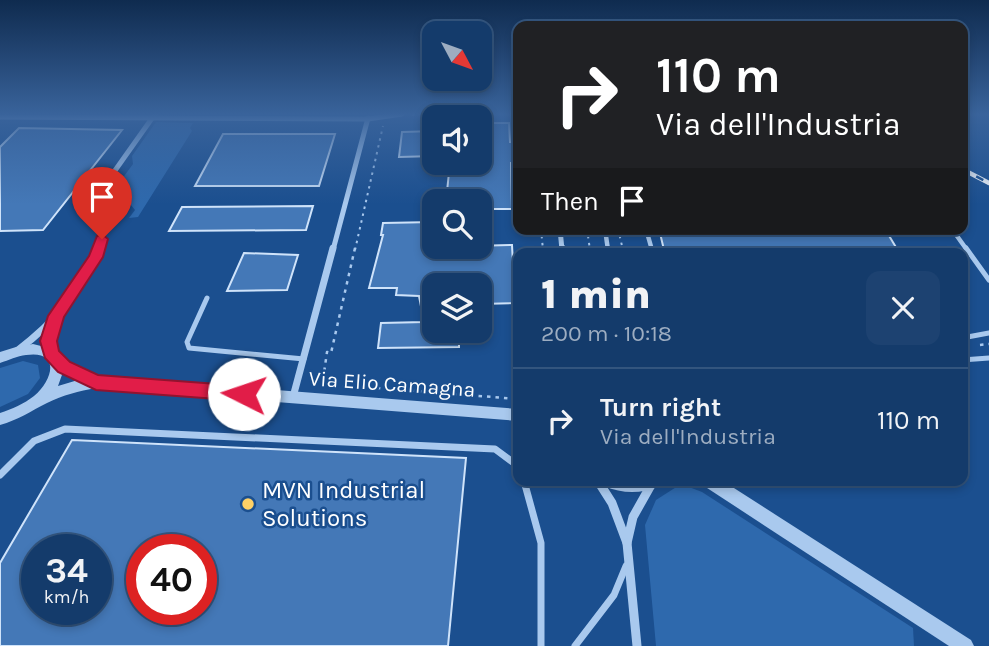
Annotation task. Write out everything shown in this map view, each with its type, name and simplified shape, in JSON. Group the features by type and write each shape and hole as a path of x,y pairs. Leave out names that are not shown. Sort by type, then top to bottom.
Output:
{"street":[{"path":"0,358 31,341 56,316 102,244 99,229 90,211 92,202 133,144"},
{"path":"293,397 361,144"},
{"path":"37,401 54,383 58,374 49,341 56,316"},
{"path":"14,352 41,350 53,356"},
{"name":"Via Elio Camagna","path":"53,356 73,372 96,382"},
{"name":"Via Elio Camagna","path":"0,419 61,391 96,382 513,415"},
{"path":"601,486 612,503 627,543 637,646"},
{"path":"627,543 633,517 652,486"},
{"path":"714,486 956,643"}],"lane":[{"path":"968,251 989,281"},
{"path":"207,298 187,342 189,348 206,352 304,359"},
{"path":"968,337 989,333"},
{"path":"968,360 989,358"},
{"path":"0,475 34,441 65,429 495,449 513,462"},
{"path":"525,486 541,543 541,646"},
{"path":"575,646 620,586 628,556"}],"path":[{"path":"377,144 331,353 327,352 323,368 323,380 328,384 513,399"}],"shaded area":[{"path":"140,144 184,144 138,217 129,218 135,210 131,205 105,202 133,164 132,156"},
{"path":"23,361 38,365 40,378 28,394 0,407 0,368"},
{"path":"678,486 702,492 913,628 914,646 656,646 645,525 656,500"}],"building":[{"path":"3,144 111,144 43,230 0,231 0,147"},
{"path":"218,144 332,144 319,186 195,186"},
{"path":"401,144 422,144 422,156 399,157"},
{"path":"492,144 513,144 512,209 492,209 492,189 447,189 449,175 492,175"},
{"path":"313,206 306,230 169,231 182,207"},
{"path":"422,222 422,259 492,259 492,246 512,245 513,303 492,304 492,273 422,273 422,312 419,296 396,295 397,288 369,288 383,223"},
{"path":"660,235 889,235 896,248 664,248"},
{"path":"244,253 298,255 287,290 227,291"},
{"path":"422,322 422,343 459,343 459,347 378,348 381,323"},
{"name":"MVN Industrial Solutions","path":"72,440 466,458 448,646 0,646 0,563"}],"railway":[{"path":"968,172 989,183"}],"place":[{"name":"MVN Industrial Solutions","path":"248,504"}],"route":[{"path":"102,239 96,257 56,316 49,341 51,354 64,367 96,382 244,394"}]}
